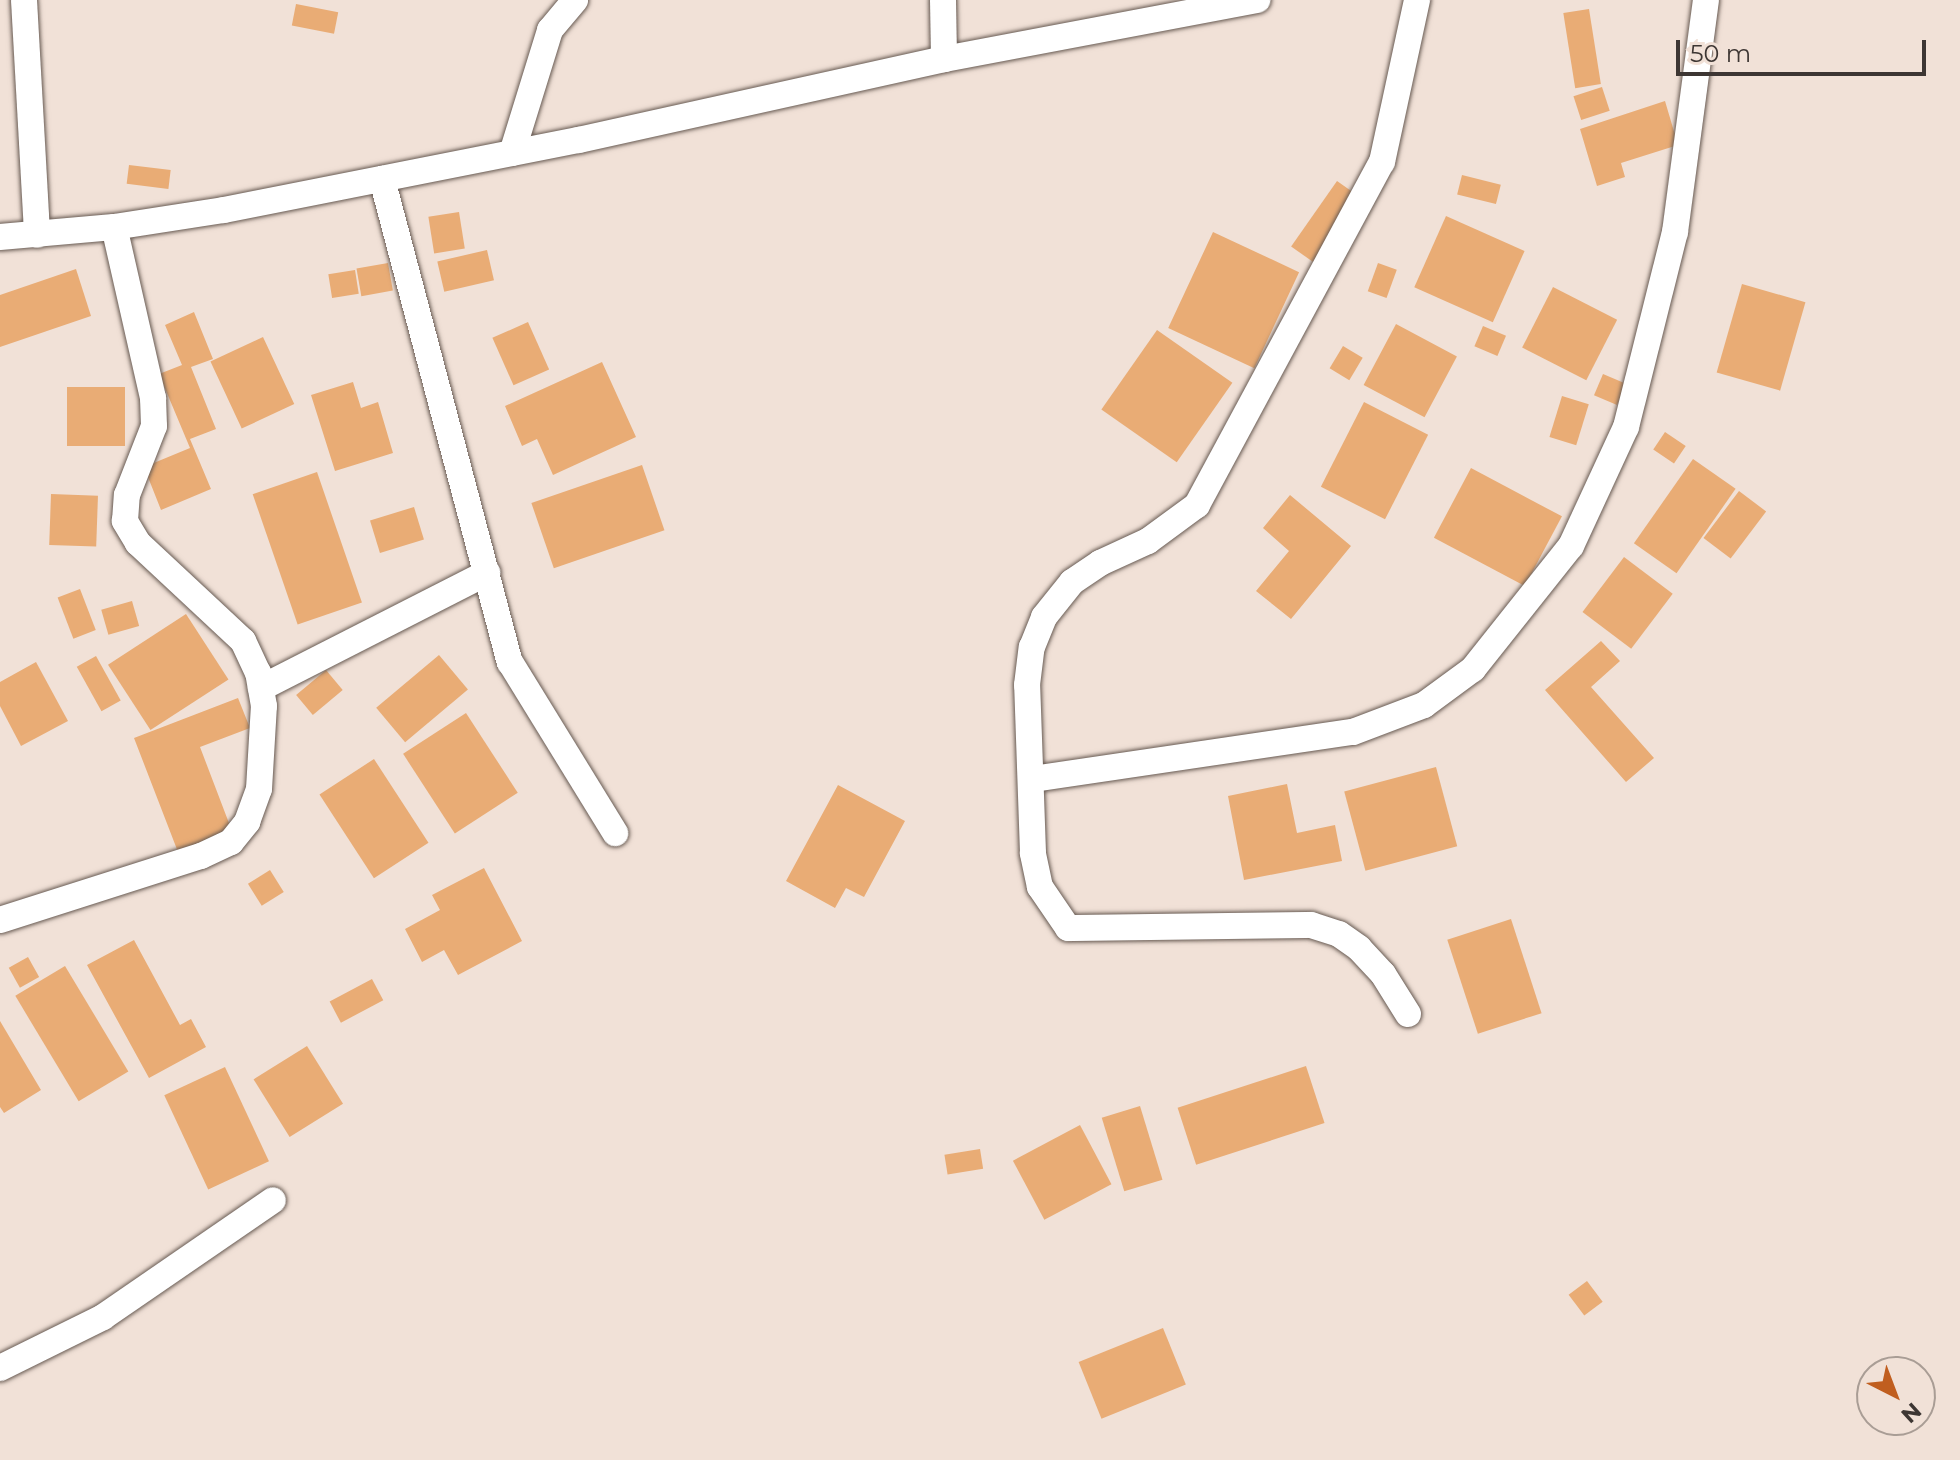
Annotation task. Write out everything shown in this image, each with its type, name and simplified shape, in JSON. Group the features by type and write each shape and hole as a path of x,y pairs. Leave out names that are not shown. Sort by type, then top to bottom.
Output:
{"street":[{"path":"24,0 37,235"},
{"path":"512,153 550,30 575,0"},
{"path":"943,0 944,59"},
{"path":"0,237 114,227 382,179 944,59 1257,0"},
{"path":"1408,1014 1383,974 1359,948 1339,934 1311,925 1068,928 1040,887 1033,853 1033,779 1027,685 1032,647 1044,617 1072,582 1100,563 1148,541 1197,505 1382,162 1417,0"},
{"path":"1033,779 1353,732 1424,705 1473,669 1571,546 1626,427 1675,232 1706,0"},
{"path":"382,179 510,662 615,833"},
{"path":"0,920 201,856 231,842 247,822 259,789 264,706 261,688 243,641 138,543 125,521 127,495 154,426 153,398 114,227"},
{"path":"261,688 487,573"},
{"path":"0,1368 103,1317 273,1200"}],"building":[{"path":"296,4 338,12 334,34 292,26"},
{"path":"1589,9 1601,84 1575,88 1563,13"},
{"path":"1602,87 1610,111 1581,120 1573,96"},
{"path":"1665,101 1678,145 1621,163 1625,177 1597,186 1580,129"},
{"path":"129,165 171,170 168,189 127,184"},
{"path":"1462,175 1501,185 1496,204 1457,194"},
{"path":"1337,181 1364,200 1318,265 1291,247"},
{"path":"459,212 465,249 434,253 428,217"},
{"path":"1446,216 1525,251 1493,322 1414,287"},
{"path":"1213,232 1299,272 1254,368 1168,328"},
{"path":"487,250 494,280 444,292 437,261"},
{"path":"388,263 393,291 361,296 356,269"},
{"path":"1378,263 1397,270 1387,298 1368,291"},
{"path":"76,269 91,316 0,347 0,295"},
{"path":"355,270 359,294 332,298 328,274"},
{"path":"1742,284 1805,302 1780,391 1717,372"},
{"path":"1553,287 1617,320 1586,380 1522,348"},
{"path":"194,312 213,359 191,367 216,429 190,439 211,489 161,510 144,467 190,448 159,374 182,365 165,325"},
{"path":"528,322 549,370 514,385 492,338"},
{"path":"1396,324 1457,356 1425,417 1364,385"},
{"path":"1483,326 1506,336 1497,356 1474,346"},
{"path":"1157,330 1232,383 1177,462 1101,409"},
{"path":"263,337 294,404 242,429 210,362"},
{"path":"1343,346 1363,358 1349,380 1330,368"},
{"path":"602,362 636,437 553,475 537,439 522,446 505,406"},
{"path":"1603,374 1626,384 1617,405 1594,395"},
{"path":"353,382 361,408 378,402 393,453 335,471 311,395"},
{"path":"67,387 125,387 125,446 67,446"},
{"path":"1562,396 1589,404 1576,445 1549,437"},
{"path":"1364,402 1428,435 1385,519 1321,487"},
{"path":"1665,432 1686,446 1674,463 1653,449"},
{"path":"1693,459 1736,489 1677,573 1634,543"},
{"path":"642,465 664,530 554,568 531,503"},
{"path":"1471,468 1562,516 1525,586 1434,538"},
{"path":"317,472 362,602 298,625 253,494"},
{"path":"1739,491 1766,511 1731,559 1703,538"},
{"path":"51,494 98,496 96,547 49,545"},
{"path":"1290,495 1351,546 1291,619 1256,591 1289,551 1263,528"},
{"path":"414,507 424,540 380,553 370,520"},
{"path":"1624,557 1673,594 1631,649 1582,612"},
{"path":"80,589 96,630 73,639 58,598"},
{"path":"132,601 139,626 108,635 101,610"},
{"path":"186,614 228,679 150,730 108,665"},
{"path":"1601,641 1620,661 1591,687 1654,758 1626,782 1545,690"},
{"path":"439,655 468,689 405,742 376,708"},
{"path":"96,656 121,701 101,711 77,667"},
{"path":"36,662 68,721 21,746 0,706 0,682"},
{"path":"326,670 343,690 313,715 296,695"},
{"path":"238,698 250,728 200,747 232,831 178,852 134,738"},
{"path":"466,713 518,793 455,834 403,754"},
{"path":"374,759 428,843 374,878 319,794"},
{"path":"1436,767 1457,846 1365,871 1344,792"},
{"path":"1287,784 1297,833 1335,825 1342,861 1244,880 1228,796"},
{"path":"838,785 905,821 864,897 846,888 835,908 786,881"},
{"path":"484,868 522,941 458,975 444,950 422,962 405,929 440,910 432,895"},
{"path":"270,870 284,892 262,906 248,884"},
{"path":"1511,919 1542,1013 1478,1034 1447,940"},
{"path":"134,940 180,1025 191,1019 206,1047 149,1078 87,965"},
{"path":"28,957 39,977 20,988 9,968"},
{"path":"65,966 128,1071 79,1101 15,996"},
{"path":"372,979 383,1000 341,1023 330,1002"},
{"path":"0,1021 41,1090 4,1113 0,1107"},
{"path":"307,1046 343,1104 290,1137 254,1079"},
{"path":"1306,1066 1325,1123 1196,1165 1178,1108"},
{"path":"225,1067 269,1161 208,1190 164,1095"},
{"path":"1140,1106 1163,1180 1124,1191 1102,1118"},
{"path":"1080,1125 1111,1184 1044,1220 1013,1161"},
{"path":"980,1149 983,1169 948,1174 944,1155"},
{"path":"1587,1281 1603,1302 1584,1316 1569,1295"},
{"path":"1163,1328 1186,1385 1101,1419 1079,1362"}]}
